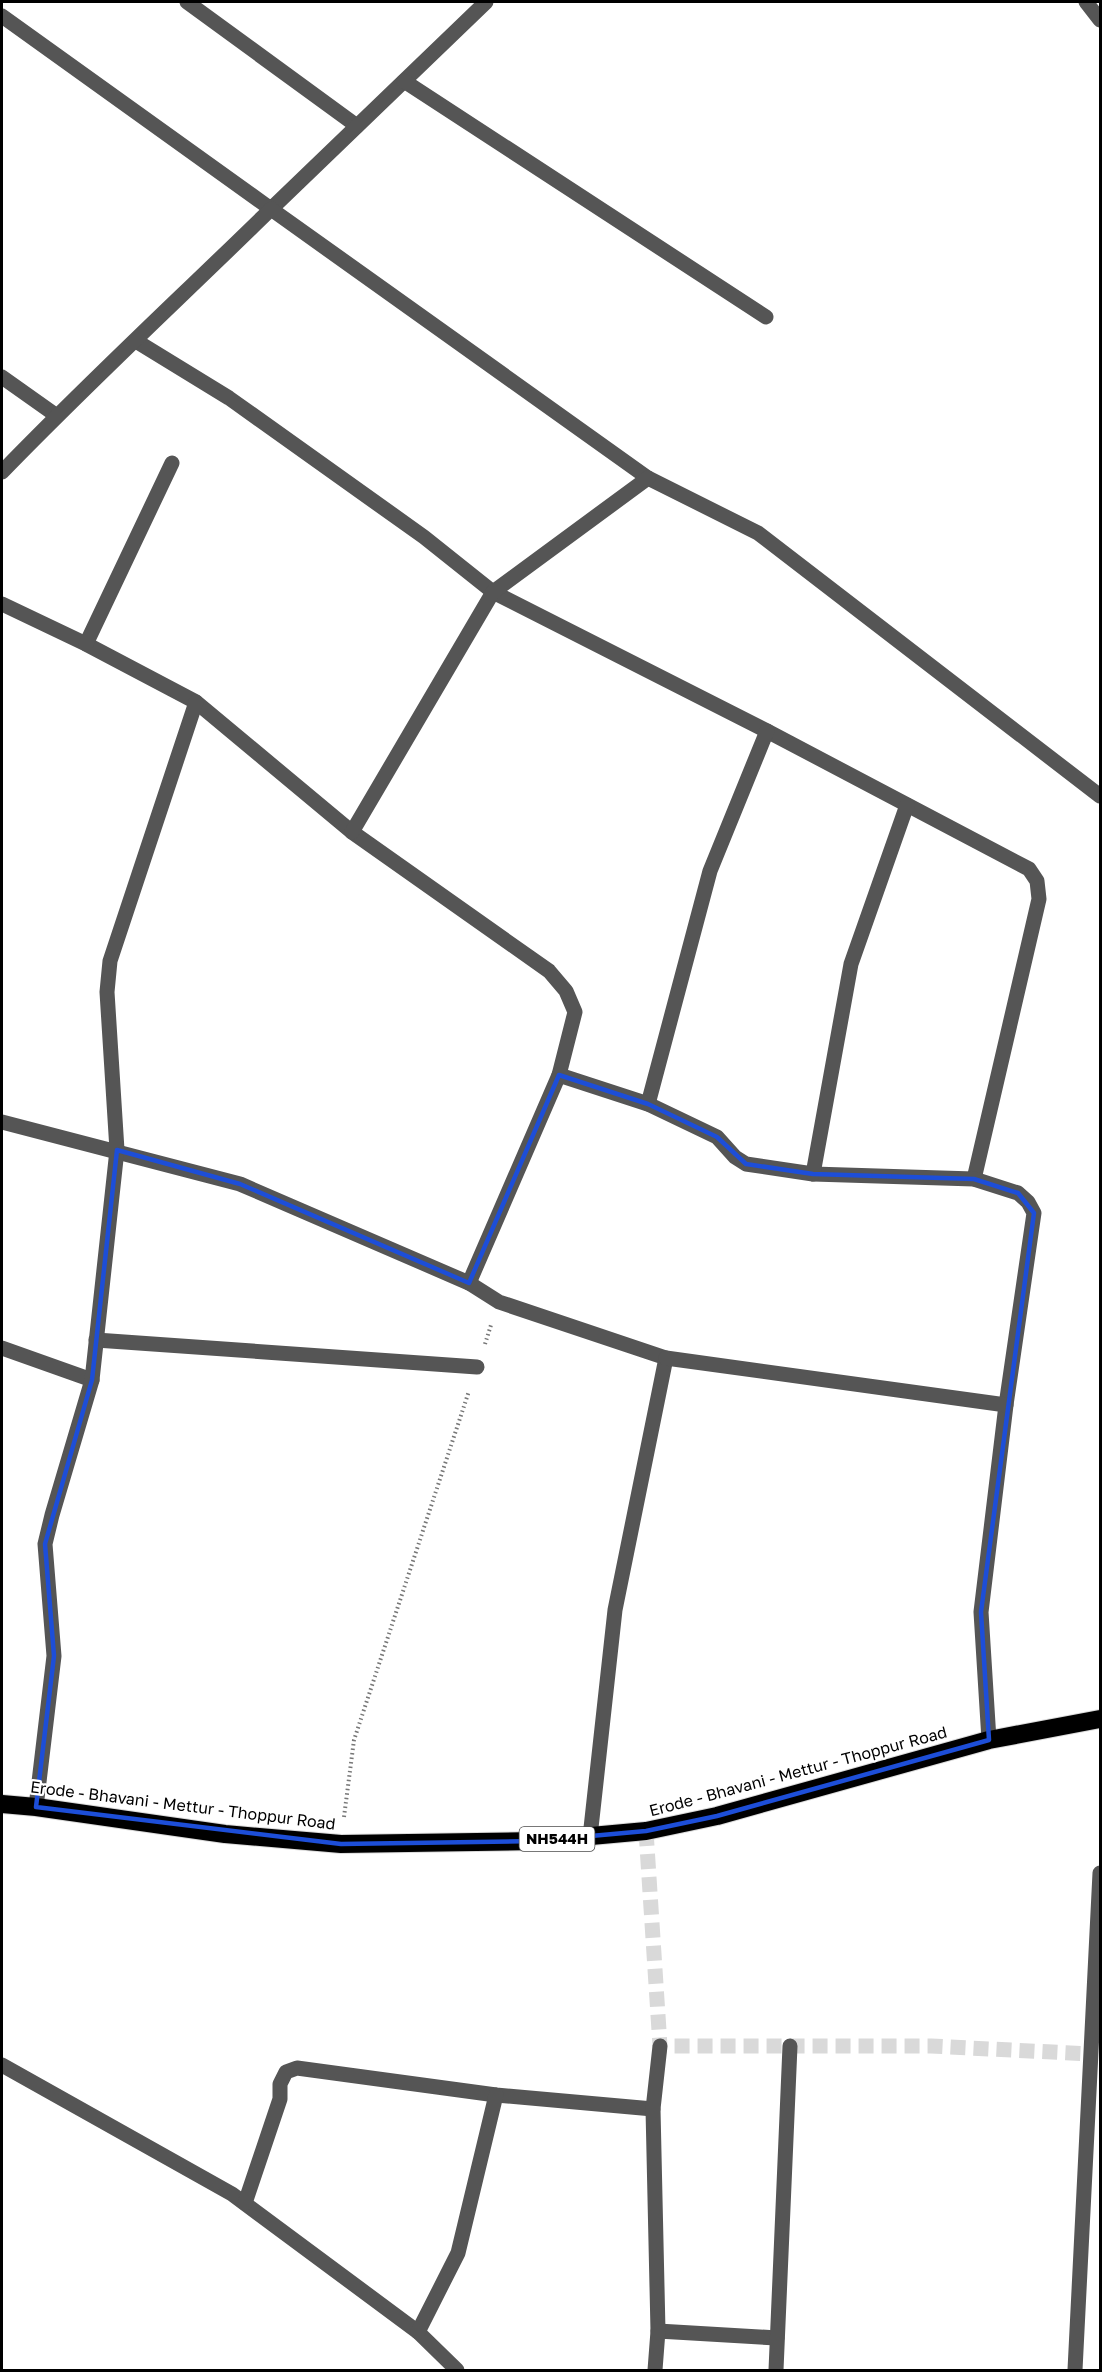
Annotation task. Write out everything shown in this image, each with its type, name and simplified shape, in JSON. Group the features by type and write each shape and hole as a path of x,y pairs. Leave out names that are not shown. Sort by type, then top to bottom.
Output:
{"highway":[{"name":"Erode - Bhavani - Mettur - Thoppur Road","path":"2,1804 225,1834 341,1844 536,1841 590,1837 646,1831 717,1816 989,1740 1101,1719"}],"street":[{"path":"187,2 357,126"},
{"path":"2,472 57,416 486,2"},
{"path":"1086,2 1101,20"},
{"path":"2,16 648,478 758,532 1101,796"},
{"path":"404,81 766,317"},
{"path":"136,342 229,398 424,537 493,592 767,731 1029,868 1036,880 1039,899 974,1179"},
{"path":"2,377 57,416"},
{"path":"86,644 172,463"},
{"path":"352,832 493,592 648,478"},
{"path":"2,604 86,644 196,702 352,832 549,971 566,991 575,1012 559,1076 469,1283"},
{"path":"36,1807 54,1656 45,1544 92,1380 117,1150 107,992 110,961 196,702"},
{"path":"648,1104 710,871 767,731"},
{"path":"813,1174 851,964 907,805"},
{"path":"559,1076 648,1104 717,1137 735,1157 746,1164 813,1174 974,1179 1018,1192 1028,1202 1035,1213 1006,1405 981,1612 989,1740"},
{"path":"2,1122 117,1150 240,1184 469,1283 499,1302 666,1358 1006,1405"},
{"path":"96,1340 477,1367"},
{"path":"2,1348 92,1380"},
{"path":"590,1837 615,1610 666,1358"},
{"path":"1075,2370 1101,1873"},
{"path":"655,2370 658,2331 653,2109 660,2046"},
{"path":"776,2370 790,2046"},
{"path":"2,2065 246,2203 418,2332 457,2370"},
{"path":"246,2203 280,2099 280,2084 286,2072 297,2068 496,2095 653,2109"},
{"path":"418,2332 458,2253 496,2095"},
{"path":"658,2331 777,2338"}],"path":[{"path":"341,1844 354,1740 499,1302"}],"highlighted area":[{"path":"559,1075 648,1104 717,1137 746,1164 813,1174 974,1179 1018,1193 1034,1213 981,1612 989,1740 717,1816 646,1831 536,1841 341,1844 36,1807 54,1656 45,1544 92,1380 117,1150 240,1184 469,1283"}],"tunnel":[{"path":"646,1831 660,2046 931,2046 1090,2054"}]}
